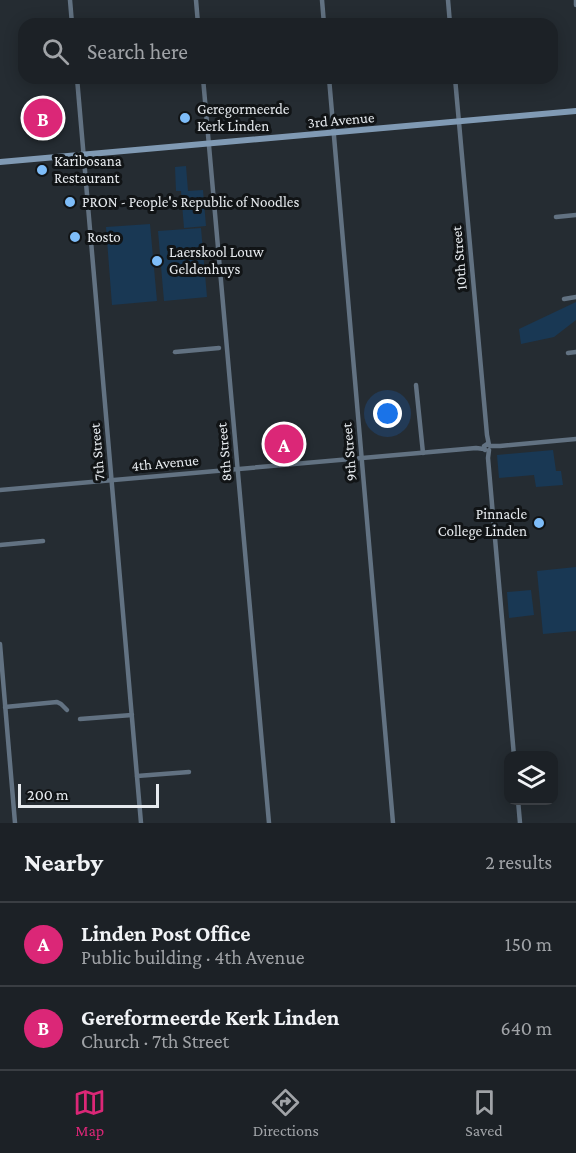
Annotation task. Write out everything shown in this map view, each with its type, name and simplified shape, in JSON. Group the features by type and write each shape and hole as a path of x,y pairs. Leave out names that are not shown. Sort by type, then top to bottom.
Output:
{"main road":[{"name":"3rd Avenue","path":"0,162 576,111"}],"street":[{"path":"70,0 72,18"},
{"path":"196,0 198,18"},
{"path":"322,0 324,18"},
{"path":"448,0 450,18"},
{"path":"576,0 576,5"},
{"name":"7th Street","path":"78,84 141,823"},
{"name":"8th Street","path":"204,84 269,823"},
{"name":"9th Street","path":"329,84 393,823"},
{"name":"10th Street","path":"456,84 514,751"},
{"path":"556,217 576,215"},
{"path":"564,298 576,297"},
{"path":"175,352 219,348"},
{"path":"568,353 576,352"},
{"path":"416,385 423,453"},
{"name":"4th Avenue","path":"0,490 576,439"},
{"path":"0,545 43,541"},
{"path":"0,644 15,823"},
{"path":"5,707 57,702 67,710"},
{"path":"80,719 132,715"},
{"path":"137,776 189,772"},
{"path":"518,805 520,823"}],"shaded area":[{"path":"186,166 188,191 203,190 206,226 184,228 181,191 176,191 175,167"},
{"path":"150,224 157,301 112,305 106,227"},
{"path":"201,228 207,297 164,301 158,231"},
{"path":"576,302 576,320 554,337 521,344 519,329"},
{"path":"553,450 556,471 561,471 563,485 536,487 534,475 499,478 497,455"},
{"path":"576,567 576,631 543,634 537,571"},
{"path":"531,590 534,615 509,618 507,592"}],"place":[{"name":"Gereformeerde Kerk Linden","path":"43,118"},
{"name":"Geregormeerde Kerk Linden","path":"185,118"},
{"name":"Karibosana Restaurant","path":"42,170"},
{"name":"PRON - People's Republic of Noodles","path":"70,202"},
{"name":"Rosto","path":"75,237"},
{"name":"Laerskool Louw Geldenhuys","path":"157,261"},
{"name":"Linden Post Office","path":"284,444"},
{"name":"Pinnacle College Linden","path":"539,523"}]}
